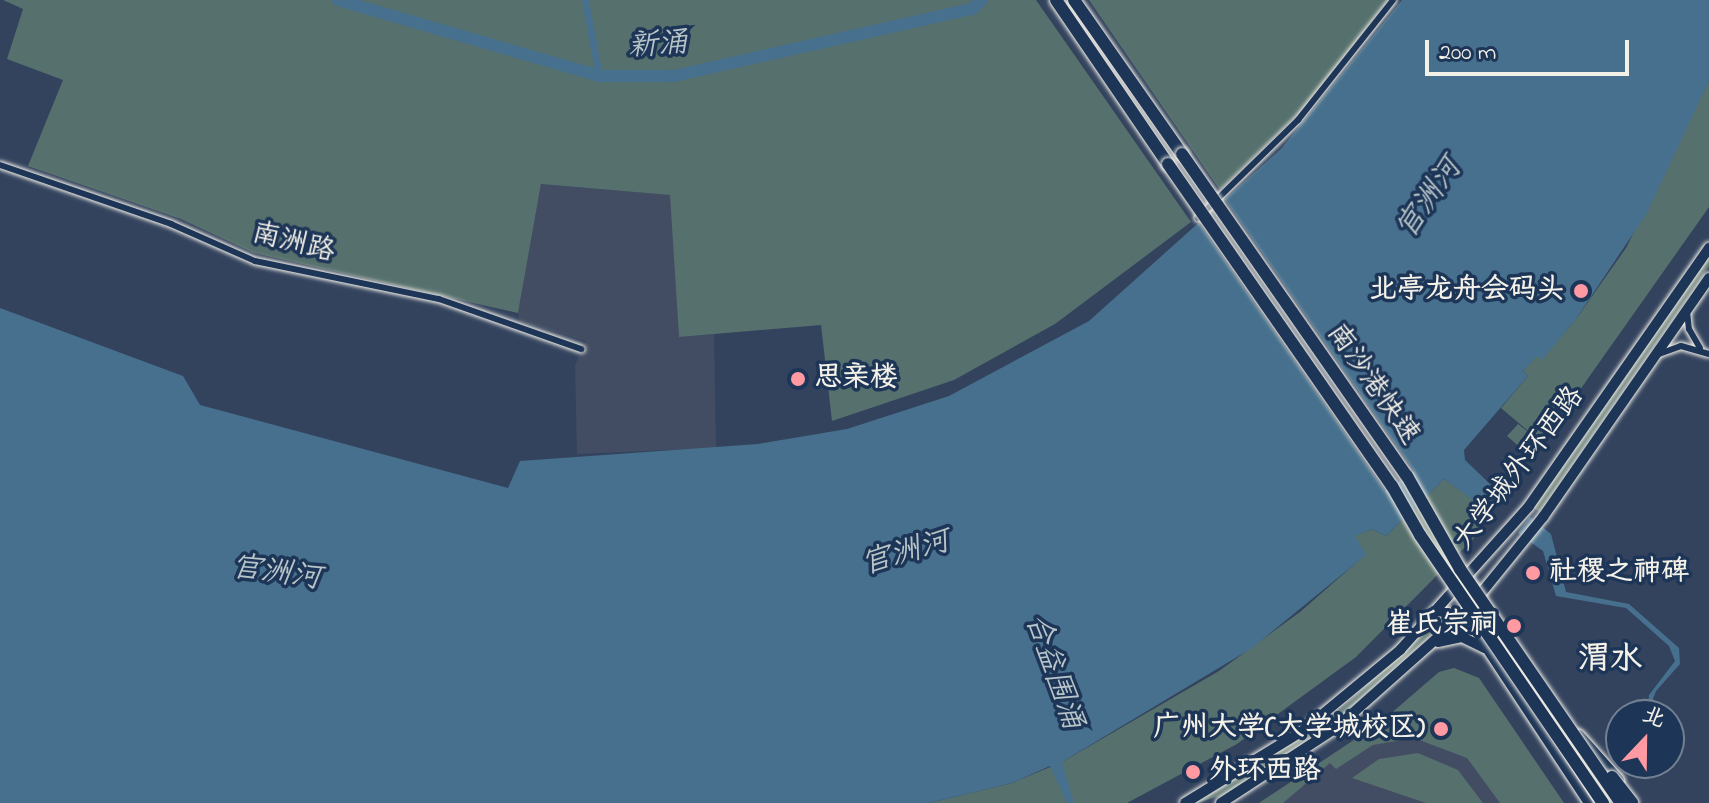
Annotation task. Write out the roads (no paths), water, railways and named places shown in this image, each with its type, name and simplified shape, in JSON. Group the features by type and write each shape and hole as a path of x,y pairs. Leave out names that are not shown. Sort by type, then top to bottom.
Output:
{"highway":[{"name":"南沙港快速","path":"1056,0 1392,486 1420,535 1602,803"},
{"name":"南沙港快速","path":"1074,0 1407,476 1460,569 1561,709 1621,803"},
{"path":"1561,709 1633,803"}],"main road":[{"name":"大学城外环西路","path":"1185,803 1335,707 1473,572 1529,506 1709,248"},
{"path":"1653,359 1709,278"},
{"name":"大学城外环西路","path":"1221,803 1336,728 1468,612 1519,550 1653,359"},
{"path":"1473,572 1468,612 1485,648 1588,803"},
{"path":"1481,595 1484,611 1508,645 1633,803"},
{"path":"1436,611 1468,612 1491,634 1555,723 1633,803"},
{"path":"1433,645 1462,637 1485,648"}],"street":[{"path":"1198,218 1298,120 1393,0"},
{"name":"南洲路","path":"0,165 171,224 255,261 451,302 581,349"},
{"path":"1688,307 1689,329 1700,348 1709,354"},
{"path":"1653,359 1673,348 1700,348"}],"water":[{"path":"1402,0 1709,0 1709,81 1647,213 1576,319 1542,360 1537,356 1523,371 1528,376 1464,450 1465,460 1551,534 1566,592 1629,604 1679,648 1680,664 1656,691 1653,699 1649,699 1649,695 1675,661 1669,646 1626,608 1556,596 1543,551 1444,479 1386,536 1372,529 1355,536 1366,555 1252,648 1062,762 1074,803 1067,803 1050,766 1012,783 929,803 0,803 0,308 183,376 200,405 508,488 520,461 758,444 847,429 949,396 1089,321 1281,149"}],"waterway":[{"name":"新涌","path":"338,0 599,76 674,76 972,9 982,0"},
{"path":"585,0 599,76"}],"place":[{"name":"北亭龙舟会码头","path":"1581,291"},
{"name":"思亲楼","path":"798,379"},
{"name":"社稷之神碑","path":"1533,573"},
{"name":"崔氏宗祠","path":"1514,626"},
{"name":"广州大学(大学城校区)","path":"1441,729"},
{"name":"外环西路","path":"1193,772"}],"district":[{"name":"渭水","path":"1610,661"}],"water label":[{"name":"官洲河","path":"1430,199"},
{"name":"官洲河","path":"906,554"},
{"name":"官洲河","path":"276,574"},
{"name":"合益围涌","path":"1053,672"}]}
